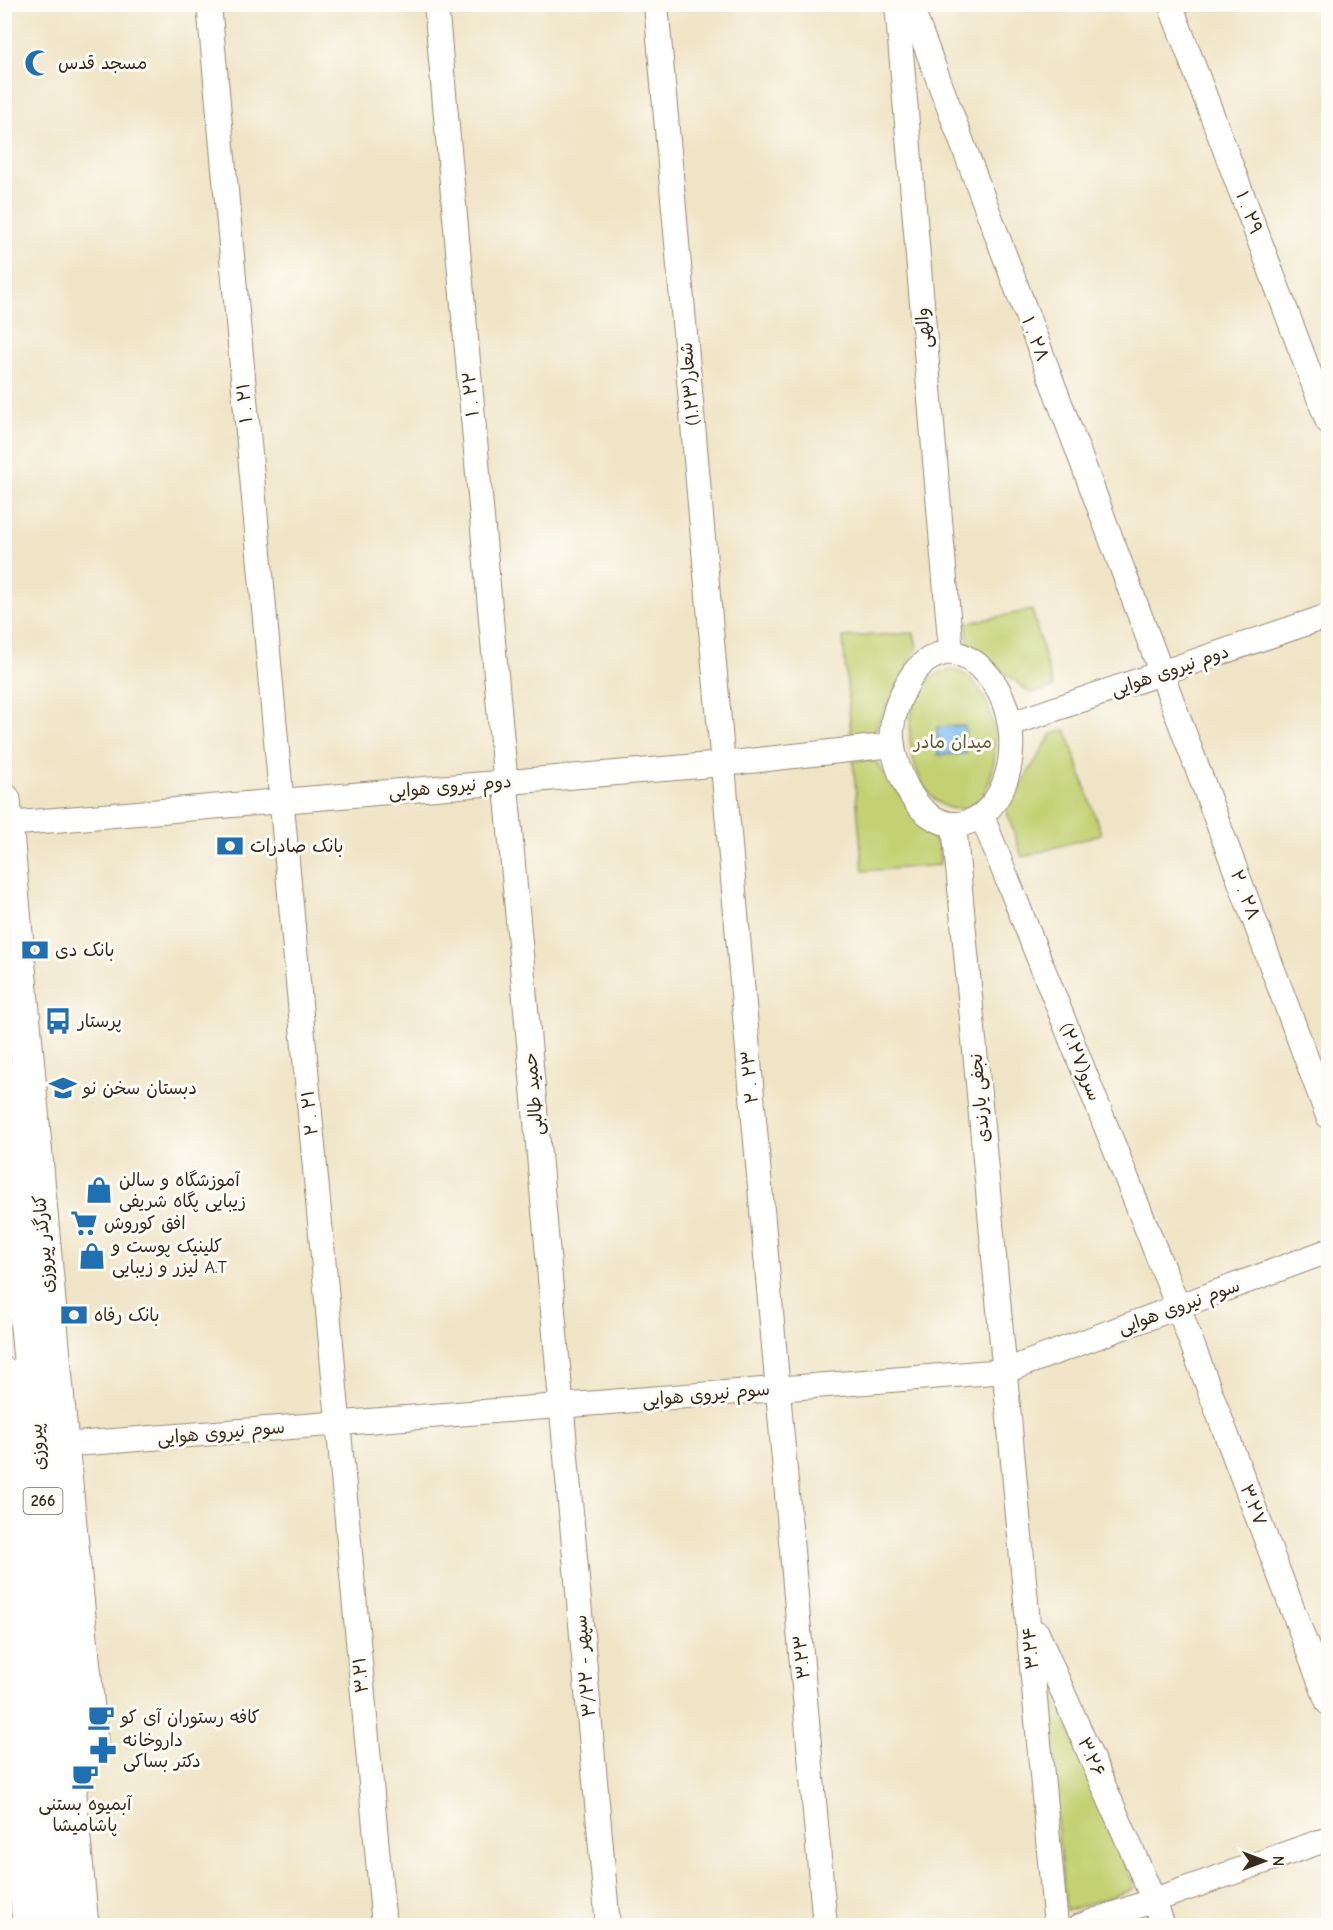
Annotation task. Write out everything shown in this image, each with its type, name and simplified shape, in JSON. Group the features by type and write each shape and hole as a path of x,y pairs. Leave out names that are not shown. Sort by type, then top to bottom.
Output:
{"main road":[{"name":"کنارگذر پیروزی","path":"6,812 16,1068 62,1445 91,1740 69,1790"},
{"path":"4,995 16,1068"},
{"name":"پیروزی","path":"16,1068 69,1790 82,1926"},
{"name":"پیروزی","path":"4,1374 7,1435 40,1769 52,1926"},
{"path":"4,1624 11,1774 29,1926"},
{"path":"76,1862 98,1926"}],"street":[{"name":"۱ . ۲۱","path":"209,4 281,802"},
{"name":"۱ . ۲۲","path":"436,4 506,783"},
{"name":"شعار(۱.۲۳)","path":"656,4 723,764"},
{"name":"والهی","path":"897,4 951,652"},
{"name":"۱ . ۲۸","path":"910,4 1161,674"},
{"name":"۱ . ۲۹","path":"1170,4 1329,422"},
{"name":"دوم نیروی هوایی","path":"1011,724 1329,616"},
{"path":"951,652 975,661 989,676 1000,694 1011,724 1011,752 1007,776 996,801 982,816 968,823 954,824 928,815 914,798 901,774 893,745 894,717 900,698 918,667 939,653 951,652"},
{"name":"۲ . ۲۸","path":"1161,674 1329,1116"},
{"name":"دوم نیروی هوایی","path":"6,812 281,802 723,764 893,745"},
{"name":"۲ . ۲۳","path":"723,764 778,1389"},
{"name":"حمید طالبی","path":"506,783 562,1406"},
{"name":"۲ . ۲۱","path":"281,802 338,1424"},
{"name":"سرو(۲.۲۷)","path":"982,816 1178,1307"},
{"name":"نجفی یارندی","path":"954,824 1005,1371"},
{"name":"سوم نیروی هوایی","path":"62,1445 1005,1371 1329,1251"},
{"name":"۳.۲۷","path":"1178,1307 1329,1703"},
{"name":"۳.۲۴","path":"1005,1371 1056,1926"},
{"name":"۳.۲۳","path":"778,1389 825,1926"},
{"name":"سپهر - ۳/۲۲","path":"562,1406 608,1926"},
{"name":"۳.۲۱","path":"338,1424 384,1926"},
{"name":"۳.۲۶","path":"1028,1613 1163,1926"},
{"path":"1080,1926 1329,1839"}],"green space":[{"path":"1032,610 1053,688 1030,693 968,642 966,623"},
{"path":"914,633 917,648 873,733 851,734 843,637"},
{"name":"میدان مادر","path":"953,670 971,679 984,697 992,720 995,744 993,769 986,789 974,804 957,809 939,803 925,788 915,766 910,741 911,716 918,694 932,678"},
{"path":"1066,730 1101,834 1022,857 1006,809 1052,734"},
{"path":"853,761 875,761 939,847 940,865 863,871"},
{"path":"1040,1661 1135,1889 1066,1911"}],"water":[{"path":"965,726 966,754 938,755 937,727"}],"place":[{"name":"مسجد قدس","path":"38,63"},
{"name":"بانک صادرات","path":"230,846"},
{"name":"بانک دی","path":"35,950"},
{"name":"پرستار","path":"58,1021"},
{"name":"دبستان سخن نو","path":"63,1088"},
{"name":"آموزشگاه و سالن زیبایی پگاه شریفی","path":"99,1190"},
{"name":"افق کوروش","path":"84,1223"},
{"name":"کلینیک پوست و لیزر و زیبایی A.T","path":"92,1256"},
{"name":"بانک رفاه","path":"74,1315"},
{"name":"کافه رستوران آی کو","path":"101,1717"},
{"name":"داروخانه دکتر بساکی","path":"103,1750"},
{"name":"آبمیوه بستنی پاشامیشا","path":"85,1776"}]}
